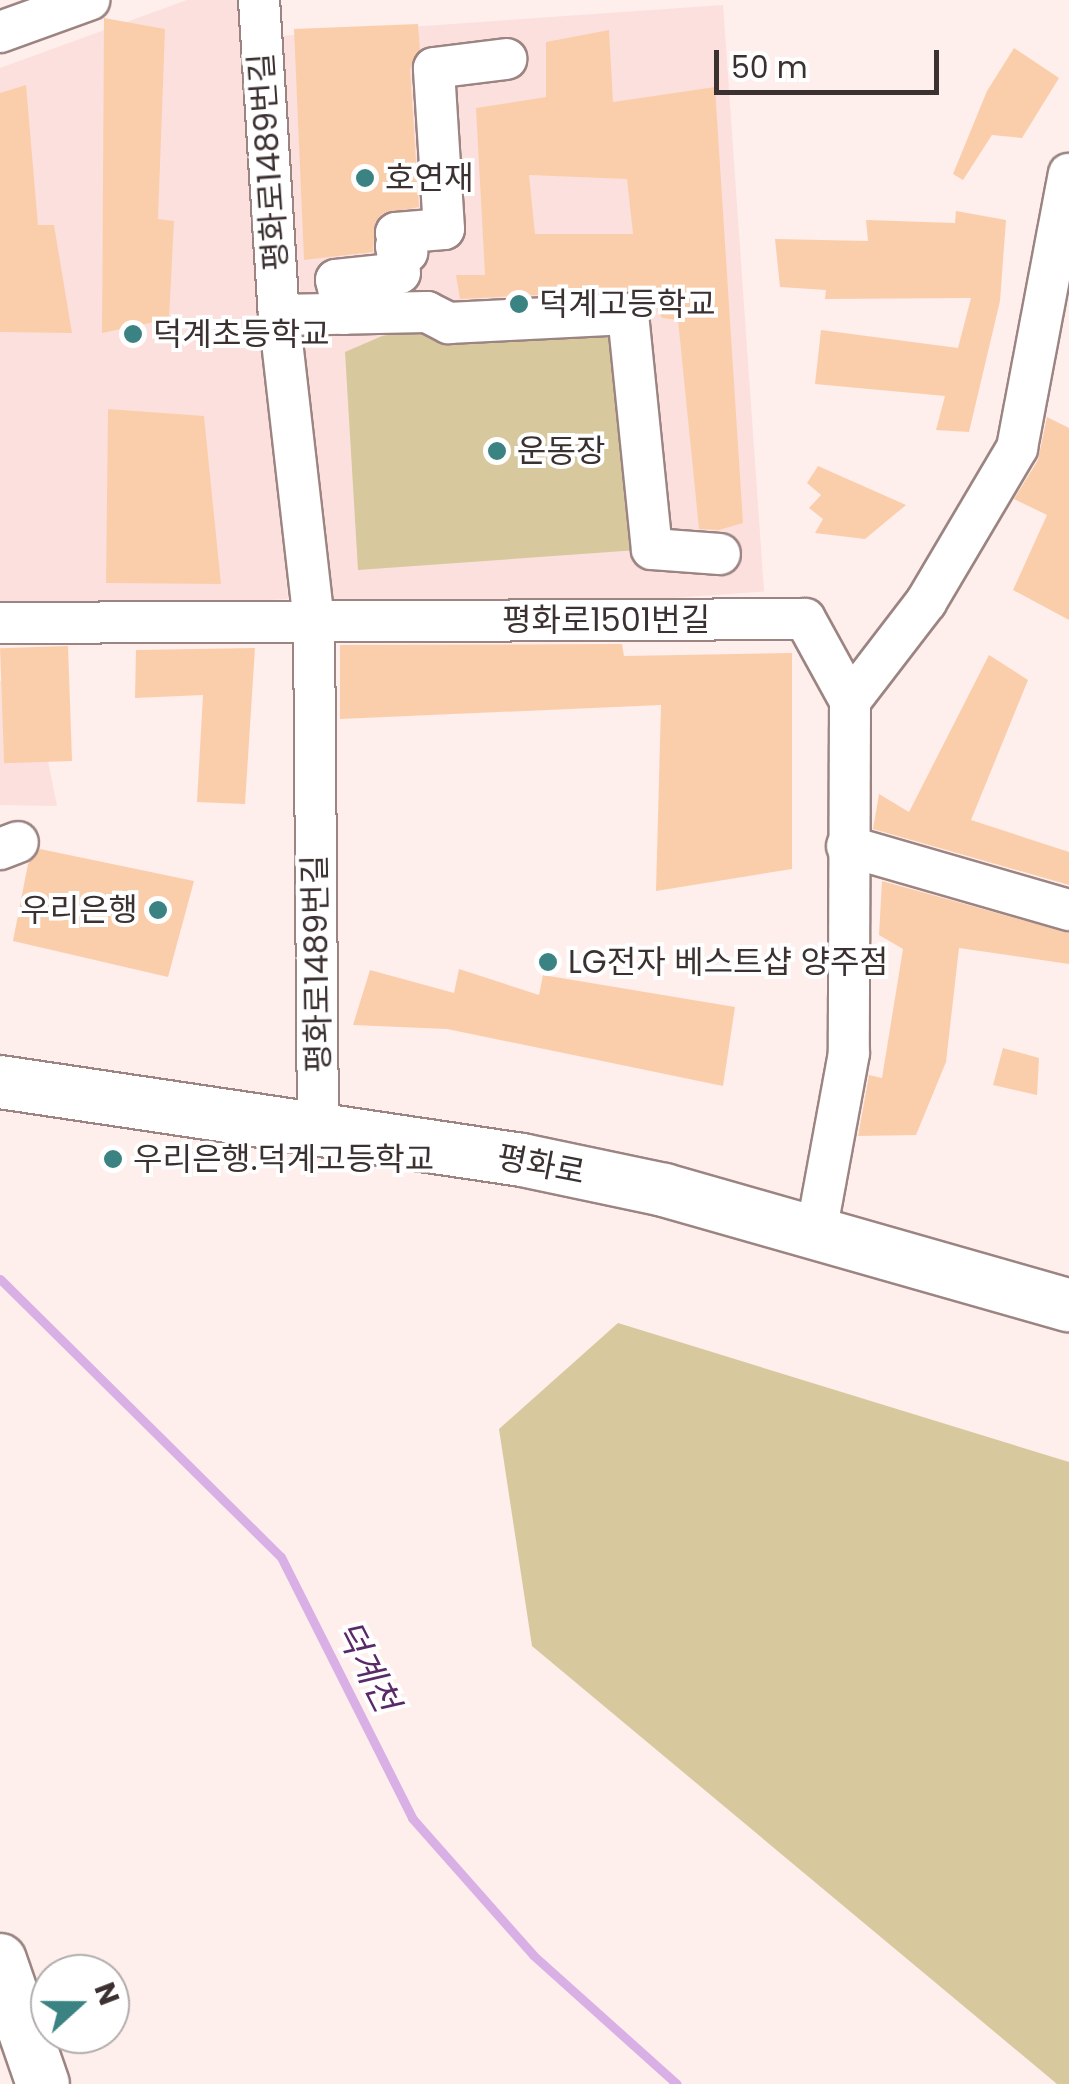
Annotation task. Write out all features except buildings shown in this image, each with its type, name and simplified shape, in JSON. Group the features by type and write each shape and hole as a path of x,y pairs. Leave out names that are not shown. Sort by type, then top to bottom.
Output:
{"main road":[{"name":"평화로","path":"0,1082 318,1126 540,1164 816,1232 1069,1305"},
{"path":"0,1960 43,2084"}],"street":[{"name":"평화로1489번길","path":"259,0 278,315 314,622 318,1126"},
{"path":"0,32 75,2"},
{"path":"344,314 336,280 400,274 396,246 406,252 396,233 444,229 434,68 506,59"},
{"path":"816,1232 849,1053 850,701 926,602 1017,448 1069,174"},
{"path":"278,315 426,312 448,323 628,314 652,549 720,554"},
{"name":"평화로1501번길","path":"314,622 804,619 850,701"},
{"path":"0,623 314,622"},
{"path":"848,846 1069,910"}],"shaded area":[{"name":"덕계초등학교","path":"187,0 238,0 288,599 0,616 0,68"},
{"name":"덕계고등학교","path":"723,5 764,592 323,622 282,36"},
{"name":"운동장","path":"628,314 652,549 358,570 345,352 382,336 448,323"},
{"path":"32,680 57,806 0,805 0,681"},
{"path":"618,1323 1069,1462 1069,2084 1057,2084 532,1646 499,1429"}],"waterway":[{"name":"덕계천","path":"0,1279 281,1557 412,1818 533,1955 677,2084"}],"place":[{"name":"호연재","path":"365,178"},
{"name":"덕계고등학교","path":"519,304"},
{"name":"덕계초등학교","path":"133,334"},
{"name":"운동장","path":"497,451"},
{"name":"우리은행","path":"158,910"},
{"name":"LG전자 베스트샵 양주점","path":"548,962"},
{"name":"우리은행.덕계고등학교","path":"113,1159"}]}
